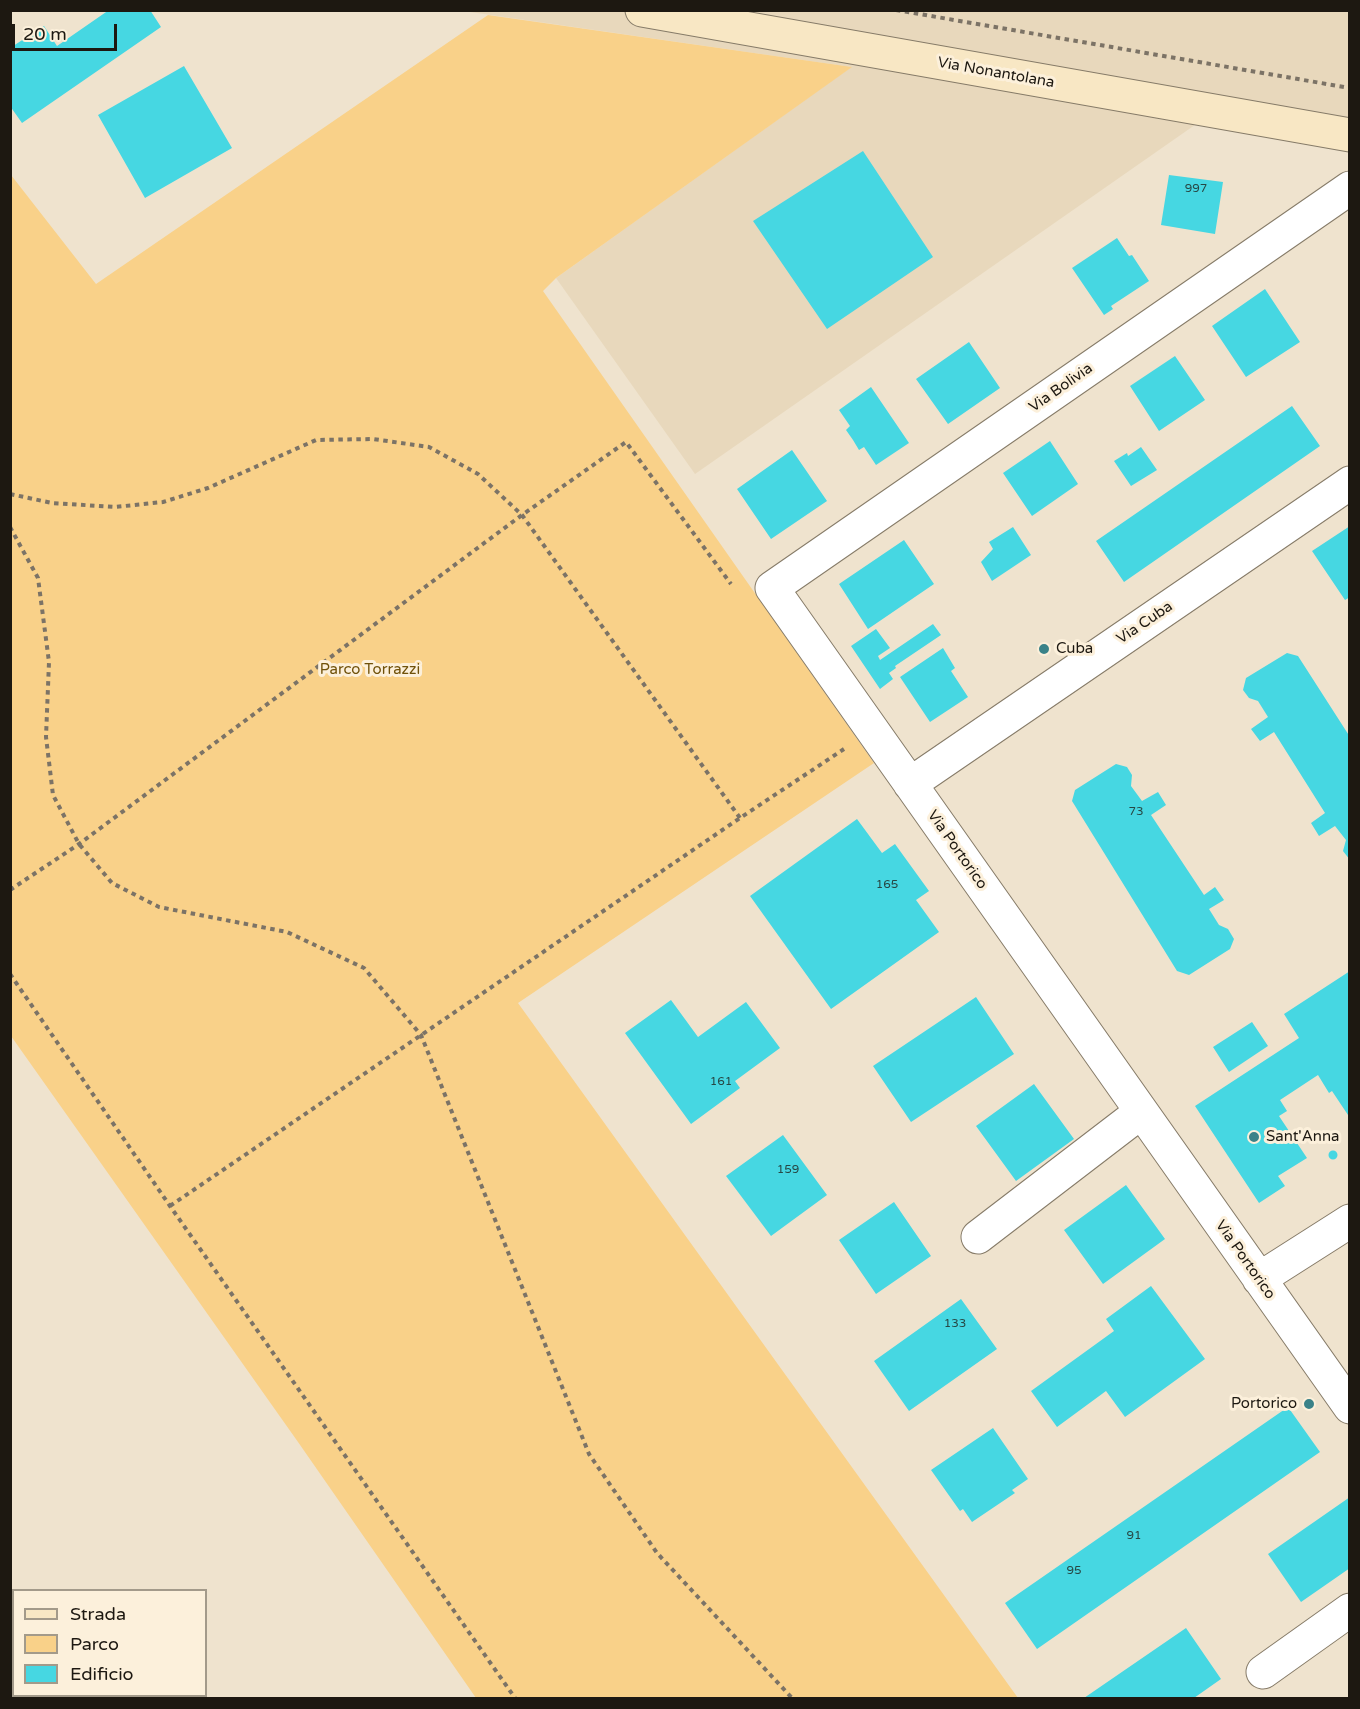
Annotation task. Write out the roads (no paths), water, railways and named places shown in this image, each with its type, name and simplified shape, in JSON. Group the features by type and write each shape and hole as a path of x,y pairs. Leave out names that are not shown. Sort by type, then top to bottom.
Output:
{"main road":[{"name":"Via Nonantolana","path":"642,10 1350,135"}],"street":[{"name":"Via Bolivia","path":"772,588 1350,189"},
{"name":"Via Cuba","path":"910,784 1350,483"},
{"name":"Via Portorico","path":"772,588 1350,1407"},
{"path":"978,1237 1141,1112"},
{"path":"1259,1279 1350,1221"},
{"path":"1263,1672 1350,1610"}],"place":[{"name":"Cuba","path":"1044,649"},
{"name":"Sant'Anna","path":"1254,1137"},
{"name":"Portorico","path":"1309,1404"}],"park label":[{"name":"Parco Torrazzi","path":"370,670"}]}
